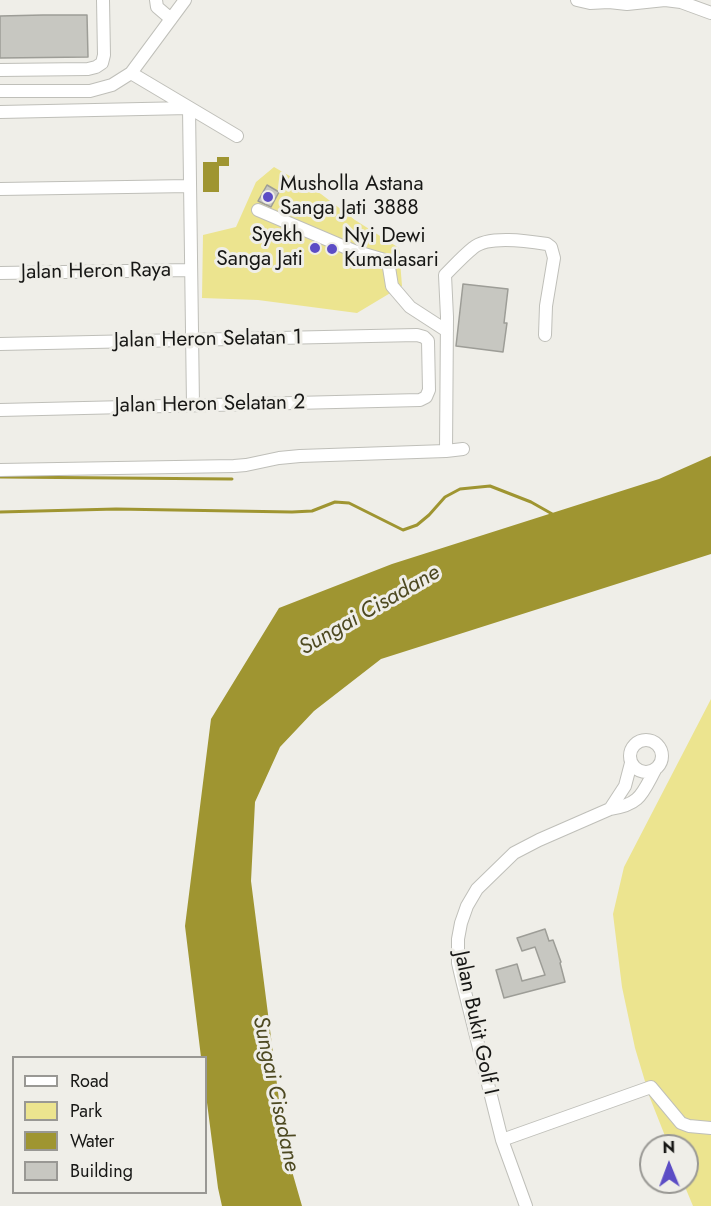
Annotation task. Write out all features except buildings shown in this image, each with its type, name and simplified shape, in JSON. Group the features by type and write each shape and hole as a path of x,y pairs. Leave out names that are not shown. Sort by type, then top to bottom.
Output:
{"street":[{"path":"0,70 88,69 102,63 104,55 103,0"},
{"path":"156,0 157,7 171,19"},
{"path":"0,91 90,91 112,85 131,73 185,0"},
{"path":"577,0 590,3 627,4 665,0 681,2 711,13"},
{"path":"131,73 237,136"},
{"path":"0,112 189,108"},
{"path":"189,108 193,405"},
{"path":"0,189 190,186"},
{"path":"258,210 354,251 388,261 392,286 410,307 447,331"},
{"path":"446,451 445,275 472,248 487,241 547,244 551,247 554,258 546,306 545,336"},
{"name":"Jalan Heron Raya","path":"0,273 191,270"},
{"name":"Jalan Heron Selatan 1","path":"0,344 417,335 428,341 429,390 426,397 420,400"},
{"name":"Jalan Heron Selatan 2","path":"0,410 420,400"},
{"path":"0,470 234,466 300,456 463,449"},
{"name":"Jalan Bukit Golf I","path":"526,1206 502,1140 458,963 461,923 467,906 477,889 514,853 610,809 623,808 634,803 661,762 660,747 652,741 641,740 630,752 631,763 625,786 610,809"},
{"path":"631,763 639,771 655,770"},
{"path":"502,1140 651,1087 681,1123 711,1128"}],"green space":[{"path":"274,167 321,194 355,220 399,248 402,286 357,313 258,300 202,298 203,235 236,227 256,182"},
{"path":"711,699 711,1206 693,1206 688,1194 699,1194 699,1134 664,1134 650,1098 635,1048 622,987 613,914 624,867"}],"water":[{"path":"217,157 229,157 229,166 219,166 219,192 203,192 203,162 217,162"},
{"name":"Sungai Cisadane","path":"711,456 711,554 381,659 314,711 280,747 255,802 251,881 285,1147 302,1206 222,1206 207,1103 207,1056 201,1056 185,926 211,719 279,608 392,564 659,479"}],"waterway":[{"path":"0,477 232,479"},
{"path":"0,512 116,509 292,512 312,511 335,502 349,503 403,530 417,525 445,497 460,489 490,486 531,502 554,515"}],"place":[{"name":"Musholla Astana Sanga Jati 3888","path":"268,197"},
{"name":"Syekh Sanga Jati","path":"315,248"},
{"name":"Nyi Dewi Kumalasari","path":"332,249"}]}
